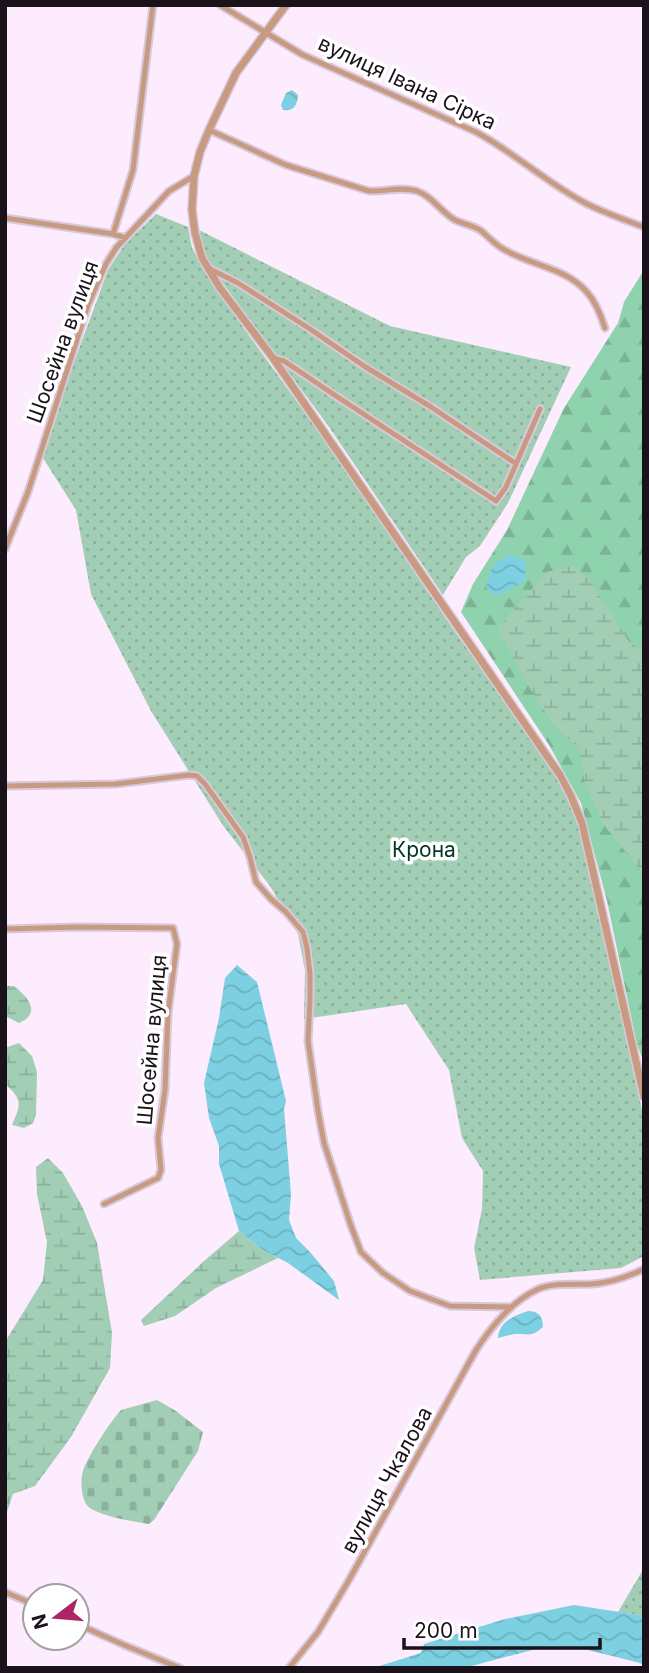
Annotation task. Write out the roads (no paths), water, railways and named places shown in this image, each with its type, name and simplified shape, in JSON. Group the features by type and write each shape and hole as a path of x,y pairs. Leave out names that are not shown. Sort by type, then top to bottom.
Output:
{"street":[{"path":"113,234 133,170 153,5"},
{"name":"вулиця Івана Сірка","path":"220,5 303,55 476,132 500,145 520,162 587,204 644,227"},
{"path":"286,5 236,73 200,152 194,176 192,210 202,258 220,288 273,358 549,757 571,796 582,823 644,1097"},
{"path":"209,131 286,165 369,191 398,188 421,192 456,221 480,231 503,249 532,263 560,272 575,282 586,291 601,315 605,328"},
{"name":"Шосейна вулиця","path":"5,549 28,492 88,305 106,264 116,248 169,191 194,176"},
{"path":"5,218 126,238"},
{"path":"208,268 238,283 515,463"},
{"path":"273,358 284,361 496,501 506,486 540,409"},
{"path":"5,786 116,784 189,775 197,776 205,784 243,837 256,882 303,932 310,974 308,1041 318,1111 324,1143 361,1252 383,1273 410,1291 450,1306 511,1307"},
{"name":"Шосейна вулиця","path":"5,929 173,928 177,944 168,1013 165,1090 158,1138 161,1170 158,1178 104,1204"},
{"name":"вулиця Чкалова","path":"289,1668 318,1632 349,1580 491,1327 511,1307 539,1289 564,1284 594,1284 620,1280 644,1269"},
{"path":"91,1630 180,1668"}],"water":[{"path":"292,90 298,95 296,105 290,110 283,110 281,105 286,93"},
{"path":"510,554 526,563 525,581 496,596 486,588 493,565"},
{"path":"237,965 257,982 286,1101 284,1109 291,1194 289,1220 296,1238 334,1281 339,1300 239,1231 219,1164 219,1146 209,1118 204,1083 225,978"},
{"path":"528,1311 540,1315 543,1327 533,1334 514,1334 498,1338 504,1324"},
{"path":"574,1605 639,1615 644,1619 644,1666 576,1647 536,1649 464,1668 373,1668 421,1653 424,1644 505,1619"}],"park label":[{"name":"Крона","path":"424,850"}]}
